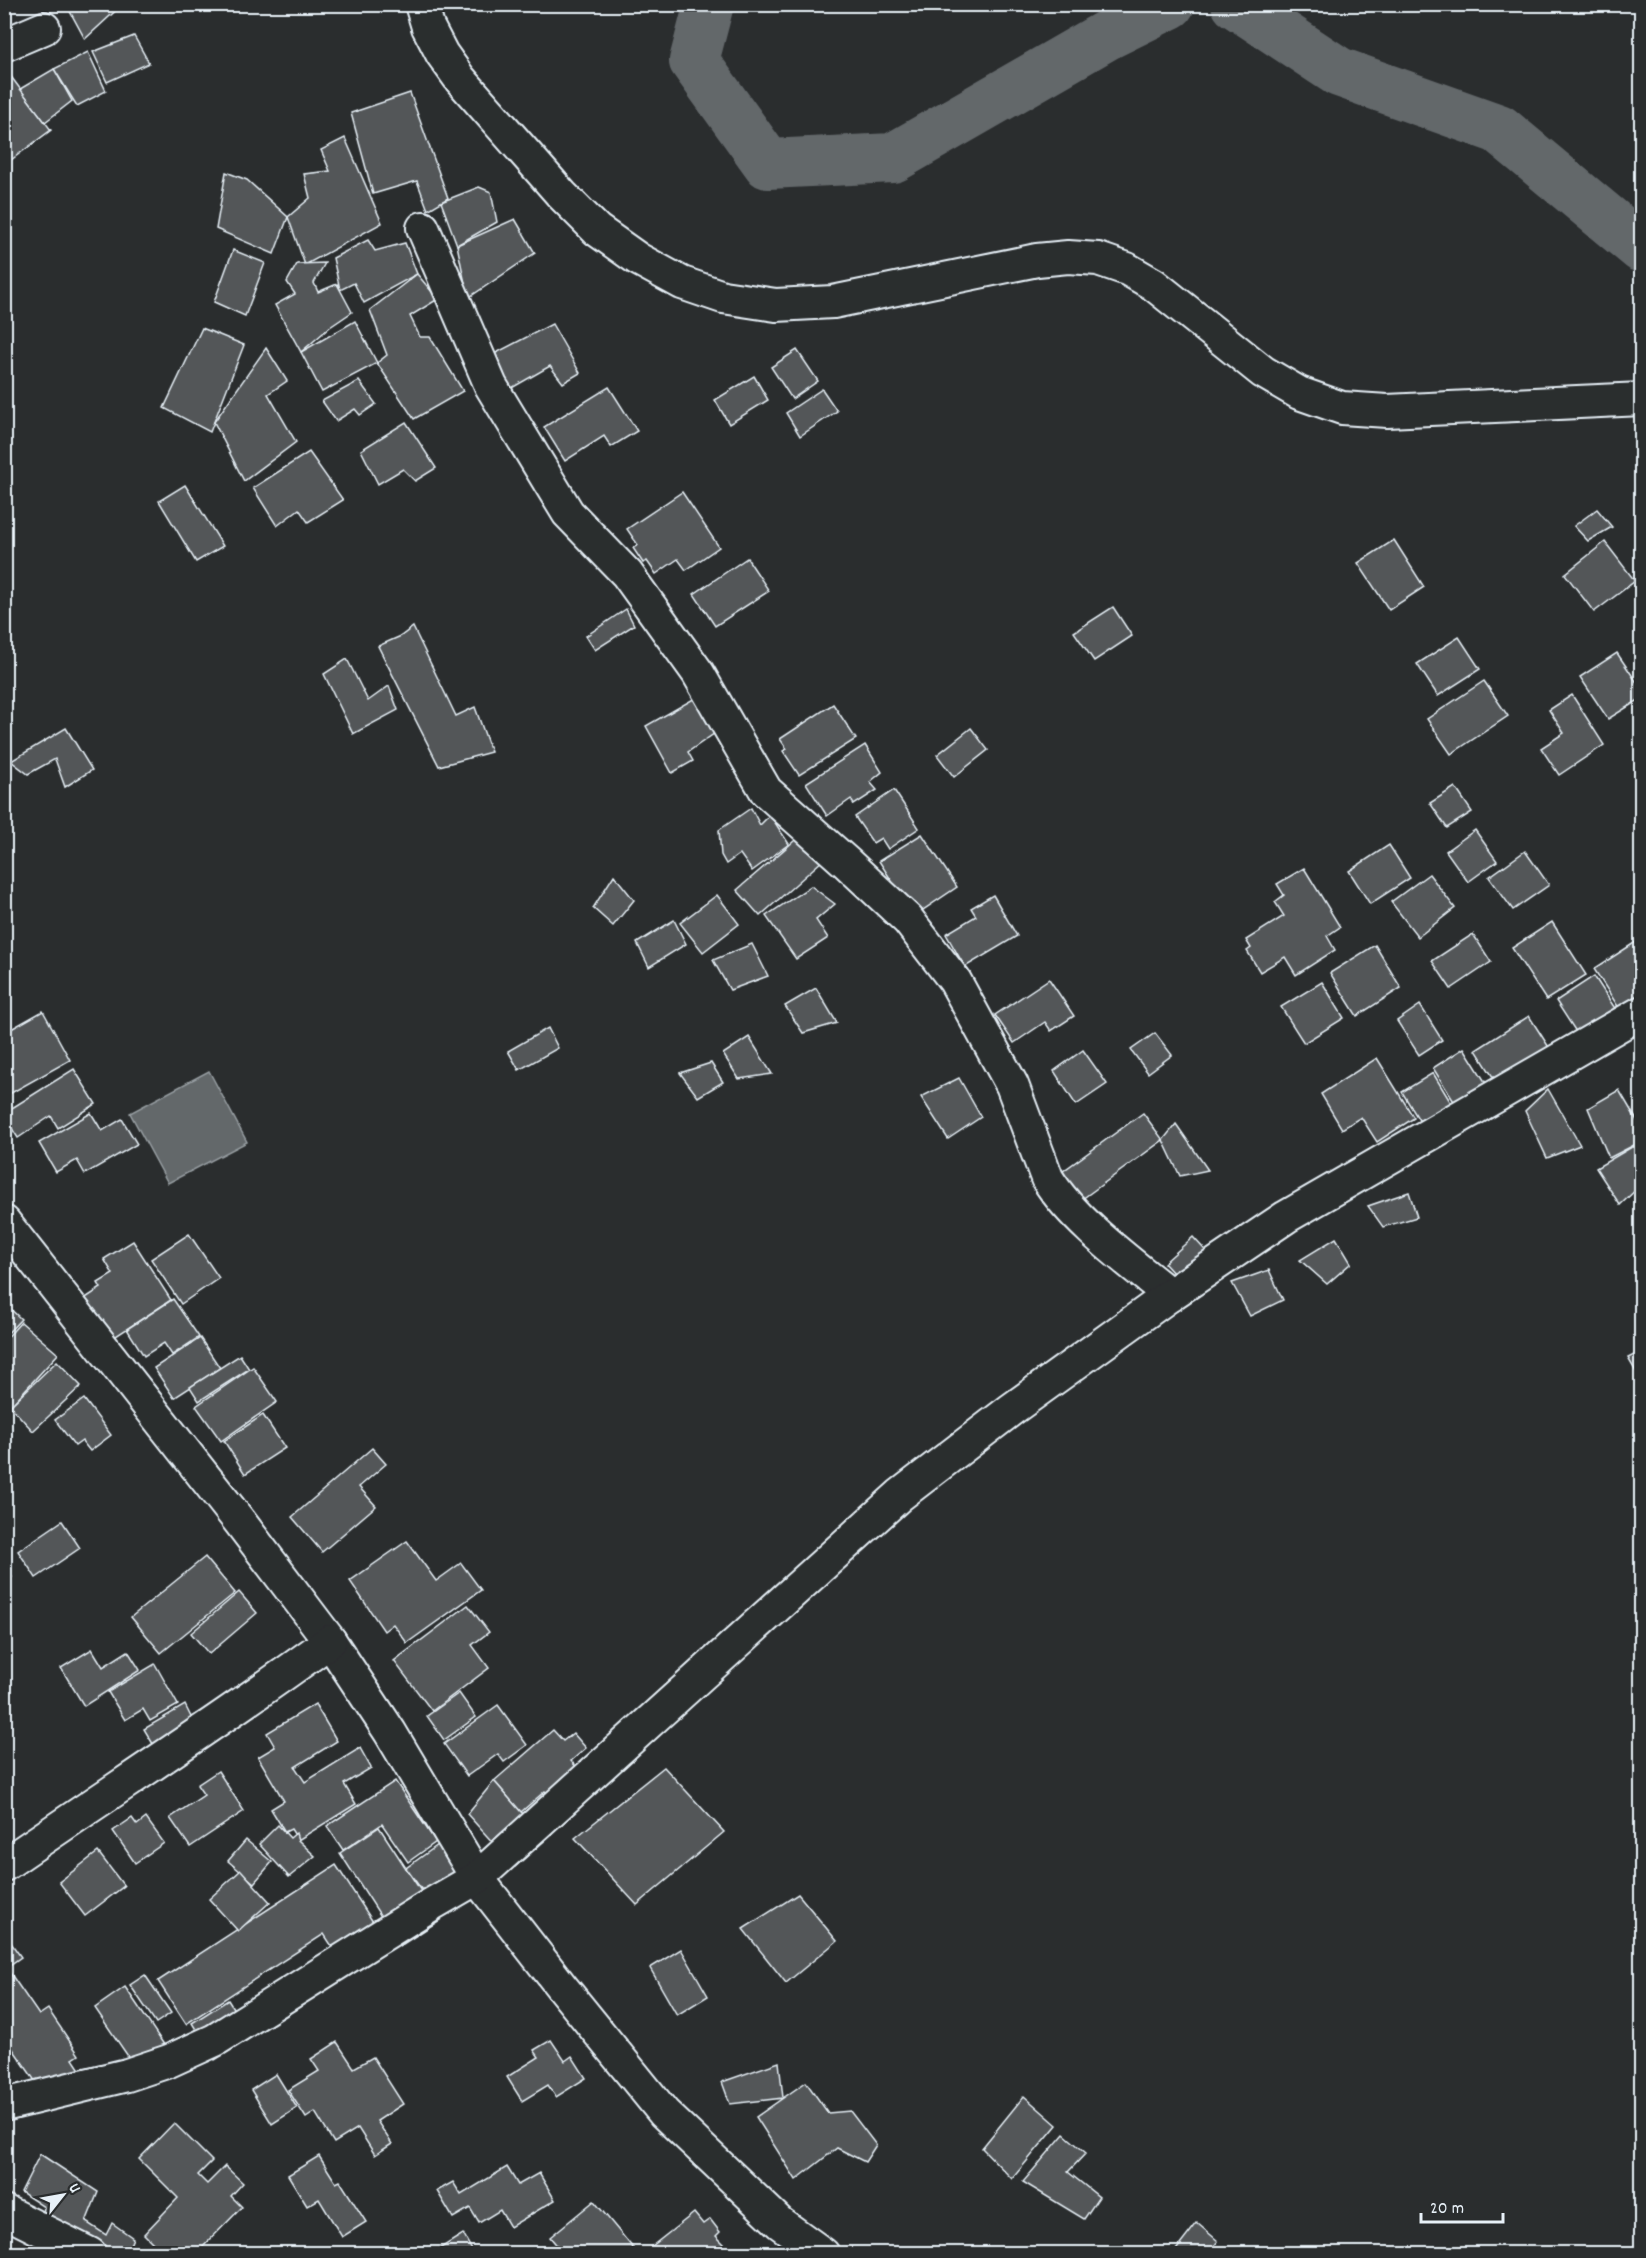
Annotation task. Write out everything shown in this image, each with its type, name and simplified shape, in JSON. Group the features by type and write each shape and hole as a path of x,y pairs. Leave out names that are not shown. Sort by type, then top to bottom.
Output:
{"street":[{"path":"421,4 442,54 460,79 562,195 597,230 638,259 682,283 723,297 776,305 833,302 1037,260 1068,256 1098,259 1126,269 1154,284 1263,372 1299,393 1342,408 1387,411 1641,399"},
{"path":"4,45 44,28"},
{"path":"423,228 491,386 568,513 622,567 698,673 766,791 848,863 908,920 955,981 1012,1085 1047,1178 1055,1191 1114,1248 1170,1295"},
{"path":"4,2105 127,2075 169,2061 215,2040 477,1878 900,1496 1003,1415 1170,1295 1293,1213 1641,1012"},
{"path":"4,1222 240,1522 330,1641 390,1732 477,1878 561,1986 664,2112 780,2223 823,2253"},
{"path":"4,1865 168,1757 330,1641"},
{"path":"4,2211 90,2253"}],"shaded area":[{"path":"209,1071 247,1142 168,1183 130,1113"}],"building":[{"path":"66,4 123,4 85,39"},
{"path":"134,36 149,63 107,82 93,52"},
{"path":"88,52 106,91 77,106 54,69"},
{"path":"54,69 72,101 45,122 20,89"},
{"path":"9,74 51,130 11,160 4,149 4,77"},
{"path":"410,93 448,198 428,210 417,181 373,194 351,113"},
{"path":"345,138 382,223 305,265 288,217 310,198 304,174 330,171 321,150"},
{"path":"226,172 247,180 288,217 274,254 216,229"},
{"path":"479,187 491,192 497,222 457,245 441,202"},
{"path":"515,219 535,253 468,298 457,245"},
{"path":"368,240 375,251 405,243 417,274 364,303 354,283 340,290 333,258"},
{"path":"233,250 265,263 245,316 214,302"},
{"path":"325,263 314,283 318,292 337,284 352,312 301,352 275,305 295,294 287,282 297,264"},
{"path":"417,274 438,299 410,316 420,337 430,337 463,391 414,419 377,363 387,355 370,310"},
{"path":"355,321 377,363 322,392 301,352"},
{"path":"552,324 580,373 563,383 550,366 510,389 492,355"},
{"path":"202,328 244,345 210,432 164,408"},
{"path":"266,348 287,381 268,394 296,442 244,481 214,422"},
{"path":"797,350 818,381 792,399 771,367"},
{"path":"754,376 768,400 729,424 715,400"},
{"path":"359,381 376,404 360,415 355,409 336,421 322,401"},
{"path":"609,387 637,431 611,447 604,436 565,461 544,427"},
{"path":"822,389 837,411 800,436 786,413"},
{"path":"406,422 436,468 415,481 403,469 378,484 361,450"},
{"path":"309,452 343,500 308,522 299,509 277,526 253,488"},
{"path":"185,485 223,546 196,562 159,501"},
{"path":"682,492 719,547 686,570 678,559 656,574 647,561 643,563 633,548 638,545 627,529"},
{"path":"1597,509 1612,527 1588,541 1574,526"},
{"path":"1394,540 1424,587 1389,610 1358,563"},
{"path":"1605,542 1635,581 1594,612 1565,574"},
{"path":"747,558 769,591 715,626 694,594"},
{"path":"1113,607 1132,636 1094,661 1074,632"},
{"path":"626,609 634,625 595,650 586,636"},
{"path":"413,627 456,716 475,707 491,752 439,766 378,646 401,636"},
{"path":"1459,637 1480,669 1438,696 1417,664"},
{"path":"1617,653 1642,690 1642,698 1608,719 1580,677"},
{"path":"347,659 368,701 389,686 398,710 353,734 324,674"},
{"path":"1484,681 1508,716 1451,754 1427,719"},
{"path":"1572,695 1604,745 1559,775 1541,748 1564,733 1549,710"},
{"path":"697,697 718,731 688,752 693,761 672,773 646,726"},
{"path":"833,704 856,739 799,775 783,751 787,749 780,739"},
{"path":"66,728 92,770 65,787 55,759 28,774 11,761"},
{"path":"971,728 988,750 954,777 937,755"},
{"path":"865,745 882,772 870,782 877,790 854,805 851,799 827,816 806,783"},
{"path":"1455,787 1472,812 1447,828 1430,803"},
{"path":"894,790 919,828 888,849 881,838 873,843 855,817"},
{"path":"751,808 760,825 770,815 789,844 752,871 740,854 726,864 721,855 719,830"},
{"path":"1475,830 1497,861 1468,882 1446,851"},
{"path":"922,834 957,887 908,920 897,889 879,861"},
{"path":"801,835 823,860 760,916 737,890"},
{"path":"1389,845 1410,878 1370,904 1349,871"},
{"path":"1525,851 1549,885 1513,910 1489,877"},
{"path":"1304,868 1340,927 1327,936 1335,950 1296,975 1285,957 1260,972 1247,951 1251,948 1246,940 1284,916 1275,902 1284,895 1277,884"},
{"path":"1429,874 1455,908 1418,937 1391,902"},
{"path":"614,875 634,900 613,926 593,908"},
{"path":"811,886 835,904 816,920 828,938 796,959 766,916"},
{"path":"717,895 739,924 703,952 680,923"},
{"path":"993,895 1017,936 965,967 946,934 976,916 971,908"},
{"path":"674,920 686,944 649,967 637,943"},
{"path":"1552,922 1586,975 1546,1000 1512,948"},
{"path":"1473,934 1491,962 1451,989 1432,961"},
{"path":"1642,938 1642,978 1636,982 1642,990 1642,1005 1624,1016 1594,969"},
{"path":"752,944 768,976 730,990 713,960"},
{"path":"1375,945 1401,988 1357,1016 1330,973"},
{"path":"1594,976 1618,1013 1580,1038 1556,1001"},
{"path":"1049,979 1074,1016 1051,1031 1045,1022 1014,1043 995,1015"},
{"path":"1322,982 1344,1018 1304,1043 1281,1007"},
{"path":"816,988 837,1023 803,1033 785,1006"},
{"path":"1420,1005 1442,1040 1419,1055 1397,1021"},
{"path":"43,1011 70,1060 4,1097 4,1033"},
{"path":"1529,1016 1552,1052 1498,1085 1476,1050"},
{"path":"548,1028 558,1048 519,1070 508,1051"},
{"path":"1155,1033 1172,1055 1148,1073 1131,1050"},
{"path":"749,1037 772,1074 739,1079 723,1054"},
{"path":"1464,1048 1489,1088 1458,1108 1433,1068"},
{"path":"1083,1050 1107,1084 1076,1105 1054,1071"},
{"path":"1377,1058 1414,1118 1377,1142 1361,1117 1342,1129 1321,1094"},
{"path":"711,1063 723,1082 698,1097 680,1073"},
{"path":"74,1069 96,1104 58,1128 51,1116 18,1138 4,1113"},
{"path":"1433,1073 1459,1116 1428,1135 1402,1092"},
{"path":"959,1078 981,1117 948,1139 921,1097"},
{"path":"1548,1089 1580,1145 1547,1158 1525,1111"},
{"path":"1619,1090 1642,1129 1642,1141 1609,1158 1588,1108"},
{"path":"91,1113 102,1131 122,1119 137,1144 85,1174 77,1160 56,1172 39,1143"},
{"path":"1143,1113 1163,1140 1078,1202 1059,1174"},
{"path":"1176,1124 1208,1170 1180,1176 1163,1140"},
{"path":"1642,1141 1642,1184 1620,1205 1596,1168"},
{"path":"1409,1192 1417,1217 1383,1227 1368,1206"},
{"path":"189,1234 219,1278 181,1304 151,1259"},
{"path":"1193,1237 1214,1260 1185,1286 1164,1263"},
{"path":"1336,1238 1351,1263 1327,1284 1300,1260"},
{"path":"133,1241 171,1300 110,1340 84,1299 101,1288 98,1283 113,1274 104,1259"},
{"path":"1269,1270 1283,1300 1250,1316 1232,1283"},
{"path":"173,1299 199,1337 172,1355 164,1343 144,1356 127,1329"},
{"path":"4,1303 21,1319 4,1337"},
{"path":"21,1322 58,1354 4,1413 4,1341"},
{"path":"200,1338 220,1368 174,1398 154,1368"},
{"path":"1642,1351 1642,1382 1628,1358"},
{"path":"240,1355 249,1369 199,1401 190,1387"},
{"path":"57,1361 81,1386 33,1431 10,1406"},
{"path":"253,1367 277,1402 221,1441 196,1406"},
{"path":"84,1399 111,1435 90,1451 82,1441 75,1446 55,1420"},
{"path":"263,1415 285,1448 245,1474 224,1441"},
{"path":"372,1448 386,1464 359,1487 376,1506 322,1552 292,1517"},
{"path":"62,1521 80,1548 36,1578 18,1551"},
{"path":"407,1541 436,1581 461,1563 481,1590 407,1643 393,1624 384,1631 350,1581"},
{"path":"205,1557 235,1593 161,1653 131,1617"},
{"path":"4,1567 12,1577 4,1583"},
{"path":"239,1592 257,1613 209,1654 191,1633"},
{"path":"468,1605 489,1632 472,1645 489,1668 432,1711 394,1661"},
{"path":"92,1649 103,1667 128,1651 140,1670 84,1706 61,1668"},
{"path":"155,1664 178,1705 150,1721 143,1709 125,1720 108,1692"},
{"path":"459,1693 476,1717 444,1740 427,1716"},
{"path":"315,1704 337,1741 295,1767 305,1782 360,1748 371,1768 344,1784 356,1804 298,1840 291,1829 285,1832 271,1809 284,1801 258,1757 275,1747 267,1733"},
{"path":"185,1705 191,1717 203,1710 211,1724 159,1754 144,1729"},
{"path":"498,1705 527,1745 504,1762 498,1754 467,1776 444,1744"},
{"path":"553,1730 563,1741 573,1733 586,1748 571,1761 583,1774 553,1800 545,1791 521,1812 494,1781"},
{"path":"664,1767 724,1832 637,1905 575,1838"},
{"path":"218,1771 244,1811 190,1847 170,1818 204,1795 197,1785"},
{"path":"395,1781 436,1842 408,1862 382,1824 343,1850 327,1826"},
{"path":"494,1781 521,1812 552,1834 515,1867 467,1814"},
{"path":"132,1818 137,1825 146,1818 164,1843 135,1863 113,1831"},
{"path":"278,1825 290,1838 296,1833 298,1840 315,1856 289,1877 259,1844"},
{"path":"379,1827 440,1920 400,1946 340,1853"},
{"path":"246,1840 272,1862 254,1883 228,1861"},
{"path":"438,1845 463,1881 432,1904 406,1868"},
{"path":"98,1852 124,1886 85,1916 59,1882"},
{"path":"336,1865 375,1925 335,1951 324,1934 186,2024 158,1981"},
{"path":"241,1870 270,1902 238,1931 209,1899"},
{"path":"798,1894 837,1941 786,1983 743,1929"},
{"path":"4,1933 21,1957 4,1969"},
{"path":"681,1949 708,1996 677,2015 650,1968"},
{"path":"8,1970 39,2015 48,2009 79,2055 73,2059 87,2080 51,2104 4,2036 4,1973"},
{"path":"145,1975 171,2013 156,2023 130,1985"},
{"path":"125,1987 177,2064 147,2084 95,2008"},
{"path":"228,2000 251,2037 215,2060 192,2023"},
{"path":"551,2040 565,2061 572,2056 586,2078 556,2097 548,2085 522,2101 507,2077 539,2057 534,2050"},
{"path":"337,2042 354,2068 373,2057 403,2104 377,2121 392,2144 375,2155 358,2128 334,2143 315,2112 306,2118 288,2090 319,2071 311,2059"},
{"path":"779,2062 783,2098 730,2104 722,2082"},
{"path":"276,2074 297,2108 272,2124 251,2090"},
{"path":"806,2082 828,2113 850,2111 876,2145 865,2162 837,2148 796,2180 756,2117"},
{"path":"1024,2096 1057,2125 1012,2179 982,2148"},
{"path":"174,2123 212,2161 198,2175 207,2184 225,2166 243,2183 231,2196 242,2207 196,2254 164,2254 144,2234 178,2198 139,2159"},
{"path":"1064,2134 1086,2153 1068,2172 1099,2197 1084,2219 1023,2182"},
{"path":"40,2154 98,2192 86,2222 106,2235 112,2223 133,2238 126,2254 79,2254 42,2216 44,2207 21,2192"},
{"path":"319,2156 336,2183 340,2181 366,2222 342,2237 319,2199 307,2206 288,2175"},
{"path":"507,2167 518,2185 539,2173 555,2200 510,2227 500,2210 479,2223 470,2208 453,2218 437,2191 453,2182 461,2195"},
{"path":"594,2201 638,2254 556,2254 560,2249 550,2237"},
{"path":"694,2213 703,2224 710,2219 720,2232 716,2236 728,2248 721,2254 642,2254"},
{"path":"1197,2223 1218,2241 1208,2254 1173,2254"},
{"path":"463,2234 474,2254 431,2254"}],"waterway":[{"path":"709,4 694,61 768,164 893,158 1107,35 1170,4"},
{"path":"1236,4 1339,72 1499,129 1642,248"}]}
